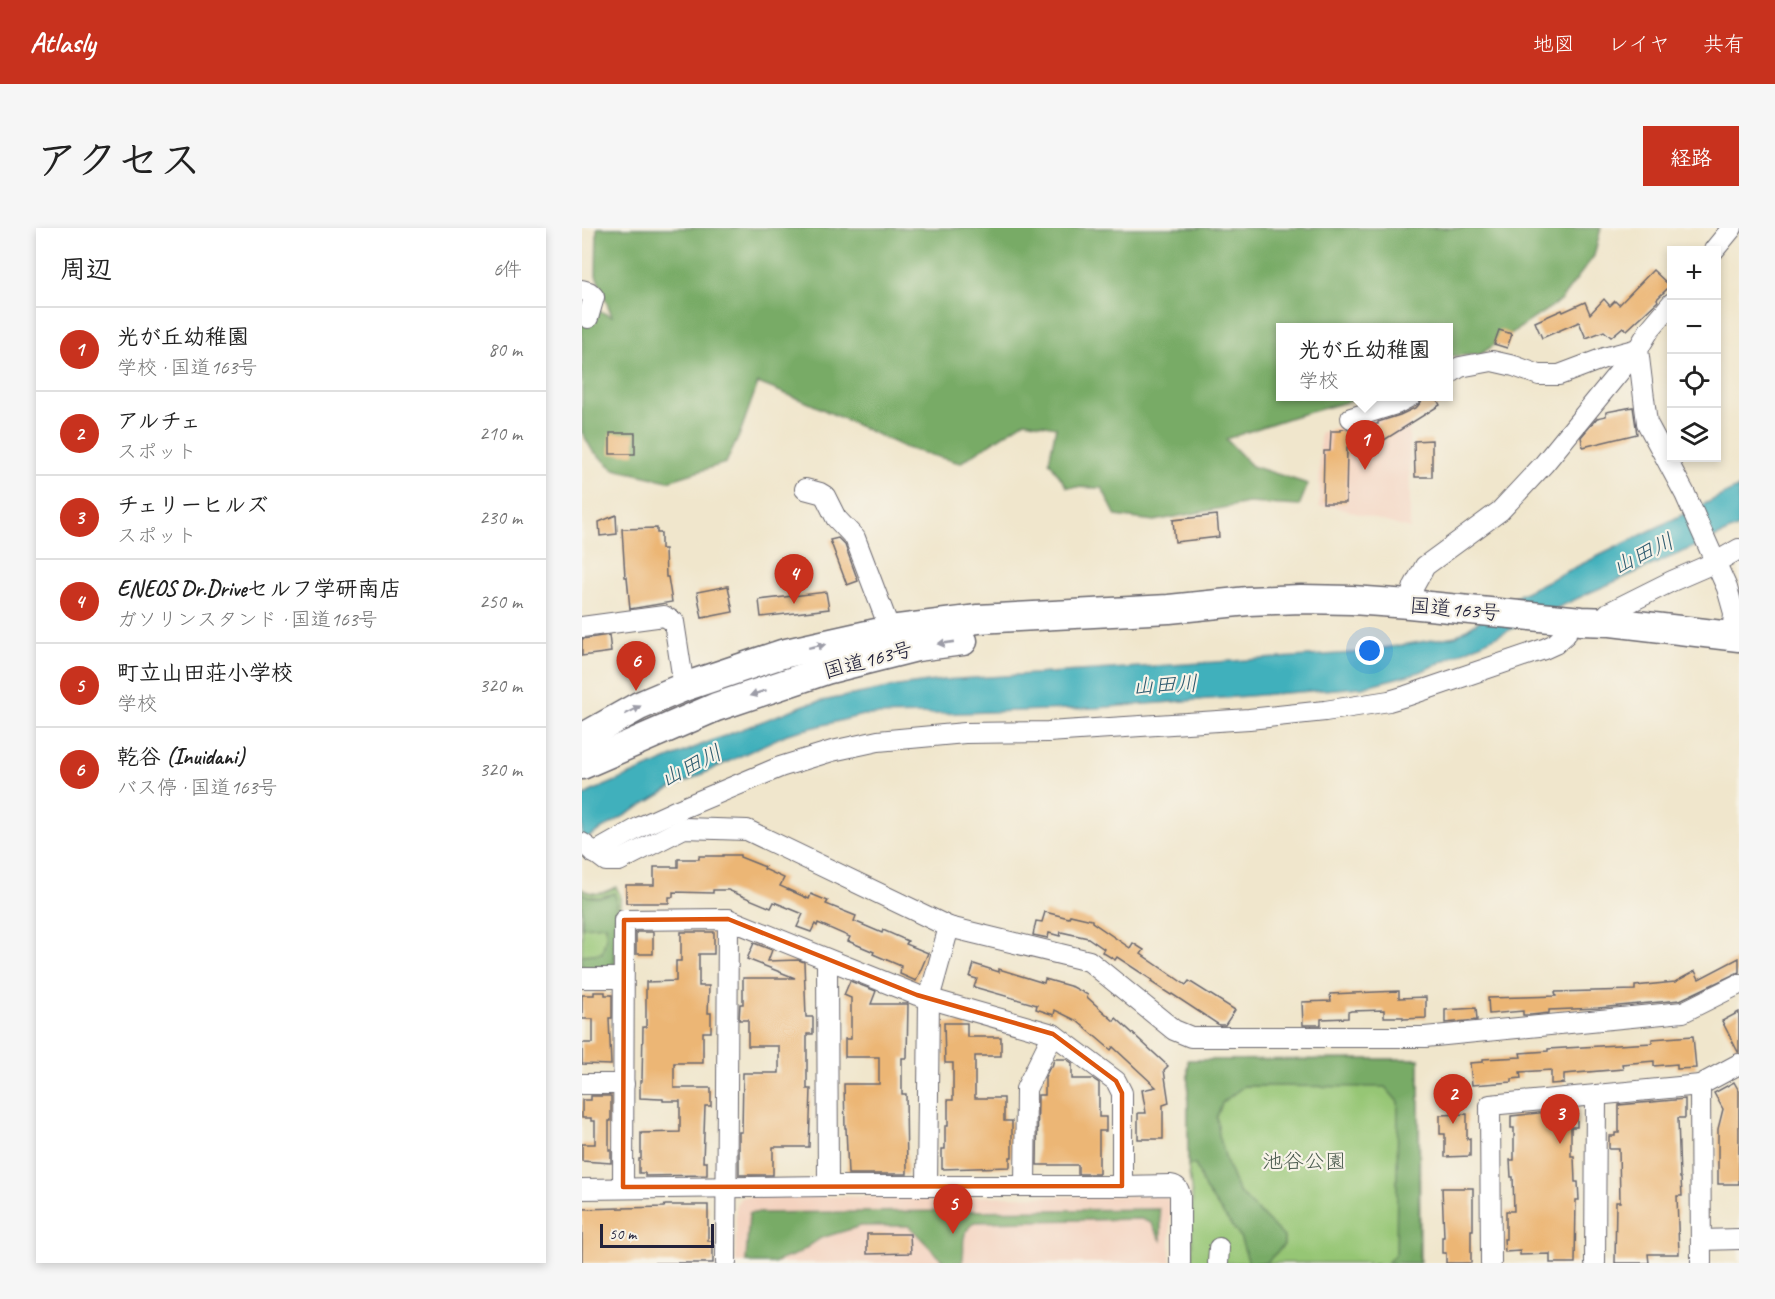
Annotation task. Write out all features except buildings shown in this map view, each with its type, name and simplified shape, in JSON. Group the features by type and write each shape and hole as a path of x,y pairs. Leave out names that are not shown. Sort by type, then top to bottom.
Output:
{"highway":[{"name":"国道163号","path":"582,738 639,706 684,687 782,654 890,630 978,619 1169,609 1248,601 1352,600 1441,608 1574,628 1611,621 1735,637"},
{"name":"国道163号","path":"582,765 716,707 826,670 917,647 1121,619 1169,609"}],"street":[{"path":"1717,246 1732,228"},
{"path":"582,290 594,297 588,318"},
{"path":"1409,604 1414,585 1425,566 1500,511 1544,464 1638,349 1667,308"},
{"path":"1453,372 1460,368 1492,361 1539,375 1559,375 1604,358 1638,349"},
{"path":"1638,349 1647,423 1684,494 1727,588 1734,614 1735,637"},
{"path":"1351,418 1402,401"},
{"path":"805,489 825,496 836,518 855,538 890,630"},
{"path":"1608,614 1714,559 1739,549"},
{"path":"582,627 664,616 674,622 684,687"},
{"path":"588,848 780,767 832,751 878,741 965,733 1048,732 1238,719 1325,711 1389,701 1544,649 1555,644 1574,628"},
{"path":"588,848 606,861 619,861 684,828 747,830 949,927 1089,961 1174,1030 1191,1037 1425,1037 1683,1012 1739,984"},
{"path":"726,1263 728,919"},
{"path":"623,1187 624,920 728,919 929,999 1053,1034 1116,1081 1122,1093 1122,1186"},
{"path":"927,1186 929,999 949,927"},
{"path":"827,960 828,1186"},
{"path":"582,978 623,978"},
{"path":"1025,1186 1026,1089 1053,1034"},
{"path":"1491,1263 1490,1105 1700,1084 1739,1064"},
{"path":"582,1084 624,1084"},
{"path":"1700,1084 1701,1263"},
{"path":"1595,1263 1596,1095"},
{"path":"582,1188 1171,1185 1176,1186 1179,1190 1180,1263"},
{"path":"1701,1240 1739,1239"}],"highlighted area":[{"path":"728,919 917,995 1053,1034 1116,1081 1122,1093 1122,1186 623,1187 624,920"}],"shaded area":[{"path":"1403,405 1409,409 1410,529 1335,507 1319,507 1320,433"},
{"path":"1164,1196 1170,1201 1170,1263 736,1263 736,1204 742,1197"}],"green space":[{"path":"597,228 1601,228 1594,256 1560,301 1479,355 1453,356 1453,323 1276,323 1276,401 1350,401 1226,439 1252,466 1308,484 1299,506 1248,503 1154,521 1116,516 1102,488 1067,487 1049,461 1056,427 1025,421 960,463 906,448 809,403 758,383 739,436 726,463 668,481 614,469 592,450 582,432 582,304 612,316 596,275"},
{"path":"616,887 620,895 620,913 617,913 616,964 610,973 582,972 582,889 591,893 599,893"},
{"path":"582,893 602,897 614,893 616,898 614,963 606,967 582,967 582,955 602,953 606,925 582,927"},
{"name":"池谷公園","path":"1419,1059 1420,1263 1192,1263 1192,1195 1188,1166 1188,1060"},
{"path":"1419,1059 1419,1263 1387,1263 1396,1253 1398,1102 1385,1087 1244,1086 1222,1103 1217,1117 1219,1135 1238,1191 1284,1237 1284,1245 1266,1263 1249,1263 1240,1237 1205,1189 1195,1164 1188,1166 1188,1060"},
{"path":"1159,1209 1161,1240 1151,1223 1141,1219 974,1222 964,1237 962,1263 945,1263 909,1226 861,1226 821,1238 797,1254 773,1263 746,1261 749,1213"}],"water":[{"name":"山田川","path":"1739,487 1739,527 1589,593 1420,672 1362,687 1096,708 863,715 787,734 668,790 582,841 582,797 590,792 701,745 807,704 898,686 943,680 1354,653 1456,636 1521,594"}],"place":[{"name":"光が丘幼稚園","path":"1365,470"},
{"name":"ENEOS Dr.Driveセルフ学研南店","path":"794,604"},
{"name":"乾谷 (Inuidani)","path":"636,691"},
{"name":"アルチェ","path":"1453,1124"},
{"name":"チェリーヒルズ","path":"1560,1144"},
{"name":"町立山田荘小学校","path":"953,1234"}]}
